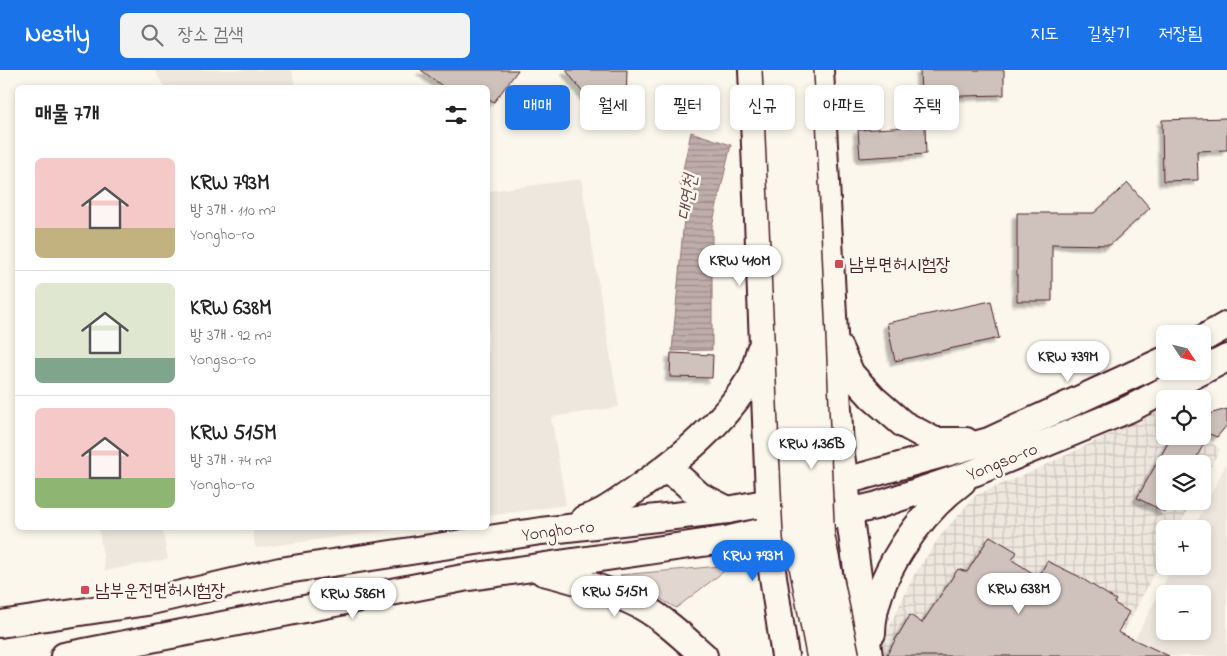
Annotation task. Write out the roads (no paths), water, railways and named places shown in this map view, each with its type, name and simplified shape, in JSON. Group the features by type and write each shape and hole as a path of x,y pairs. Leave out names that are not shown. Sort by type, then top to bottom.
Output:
{"highway":[{"path":"776,70 798,536 821,656"},
{"path":"799,70 820,535 845,656"}],"main road":[{"path":"752,70 763,338 781,499 782,529 772,570 785,656"},
{"path":"820,70 834,338 844,483 870,656"},
{"path":"1211,333 1227,325"},
{"path":"541,531 599,515 664,470 697,443 753,375 763,338"},
{"path":"834,338 851,374 873,398 903,424 935,441 989,441"},
{"name":"Yongso-ro","path":"1211,366 1227,358"},
{"name":"Yongso-ro","path":"781,499 844,483 989,441 1156,364"},
{"name":"Yongso-ro","path":"782,529 875,506 976,472 1129,409 1185,380"},
{"path":"664,470 681,479 700,496 728,510"},
{"path":"870,656 872,623 883,587 895,559 917,524 945,495 976,472"},
{"name":"Yongho-ro","path":"0,624 146,602 280,571 541,531 728,510 781,499"},
{"name":"Yongho-ro","path":"73,655 463,578 533,569 782,529"},
{"path":"533,569 586,583 641,606 669,625 704,656"},
{"path":"73,655 106,640 168,620 171,612 166,607 146,602"}],"water":[{"name":"대연천","path":"691,132 731,145 712,226 712,350 672,351 686,196 680,184"}],"place":[{"name":"남부면허시험장","path":"839,264"},
{"name":"남부운전면허시험장","path":"85,590"}]}
